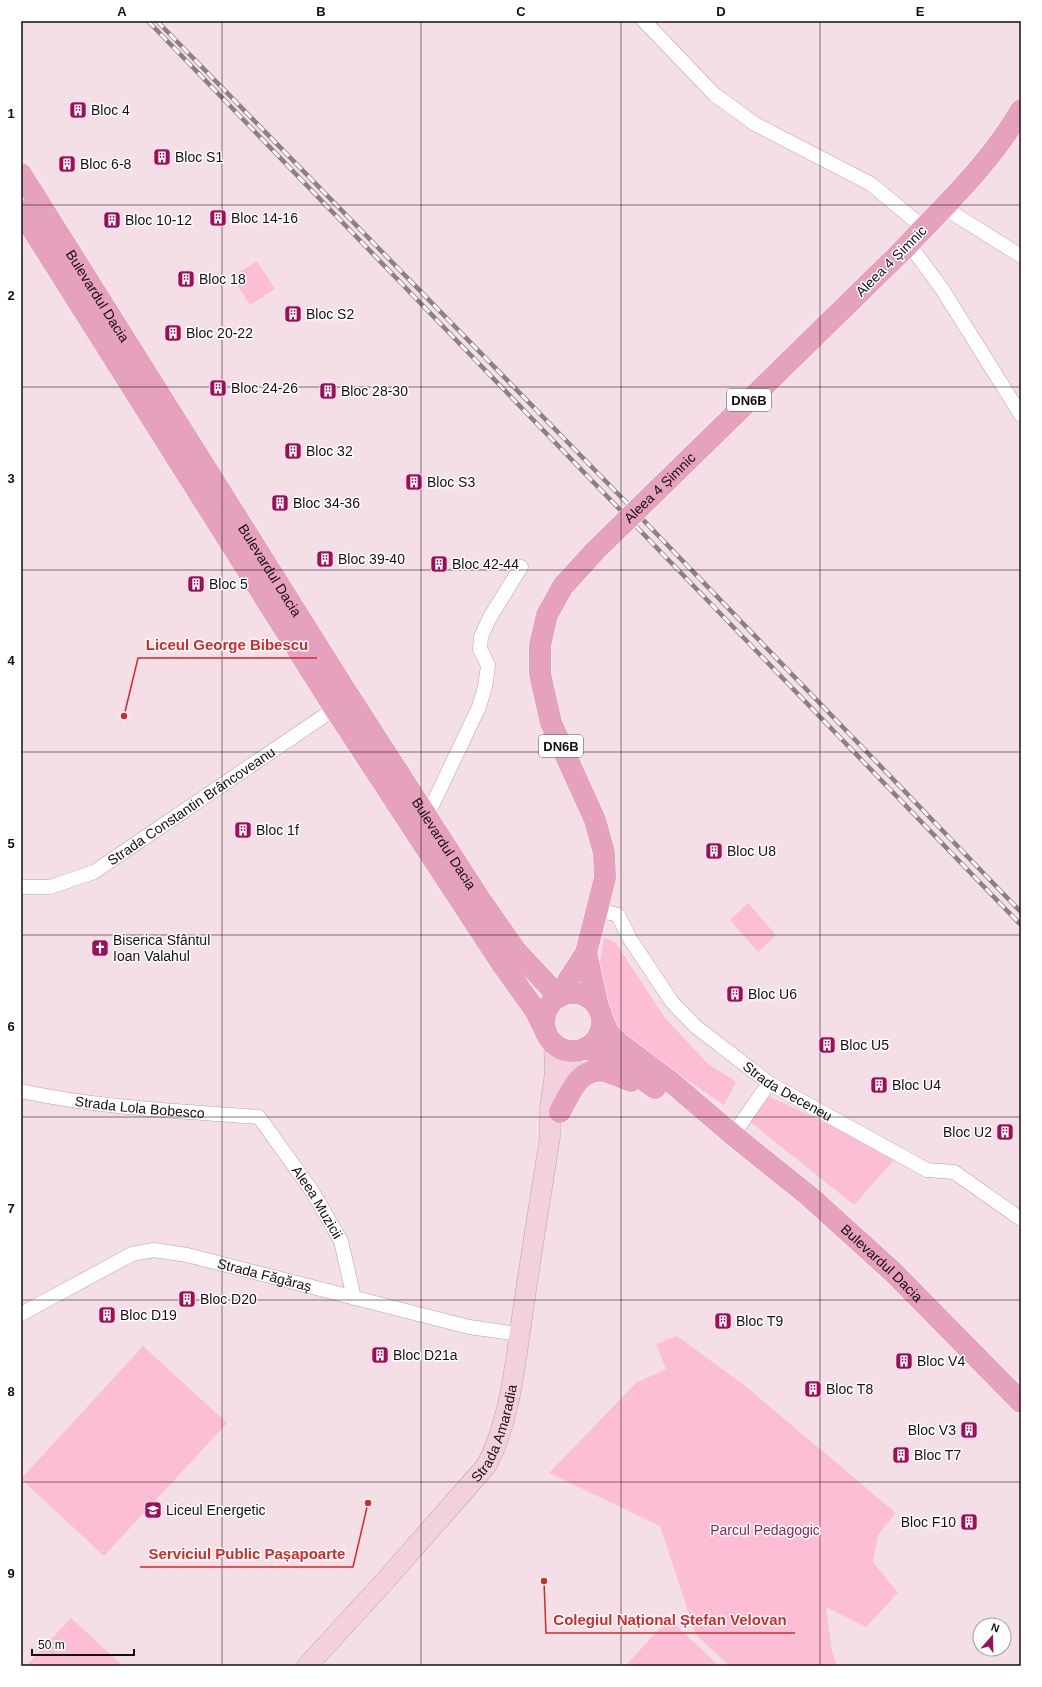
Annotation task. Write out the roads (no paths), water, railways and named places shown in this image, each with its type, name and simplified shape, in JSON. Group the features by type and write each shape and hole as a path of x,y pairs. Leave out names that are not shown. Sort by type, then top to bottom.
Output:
{"main road":[{"name":"Aleea 4 Șimnic","path":"560,996 586,953 605,878 604,853 595,820 551,722 540,674 540,645 548,615 563,586 596,550 924,228 988,160 1007,135 1021,110"},
{"name":"Bulevardul Dacia","path":"21,174 496,955 535,1010 550,1037 568,1050 580,1049 611,1058 662,1093 733,1135"},
{"name":"Bulevardul Dacia","path":"21,211 343,703 427,816 516,951 560,996 574,993 586,996 600,1013 610,1034 619,1043 671,1082 733,1135 809,1196 893,1272 1021,1402"},
{"name":"Aleea 4 Șimnic","path":"586,953 600,1013"},
{"path":"550,1037 545,1016 552,1002 560,996"},
{"path":"580,1049 592,1043 598,1036 601,1028 600,1013"},
{"name":"Strada Amaradia","path":"307,1666 385,1581 486,1466 496,1448 502,1429 520,1334 550,1137 550,1108 555,1073 550,1037"},
{"name":"Strada Amaradia","path":"550,1137 560,1112 565,1076 580,1049"},
{"path":"560,1112 578,1080 589,1072 604,1071 662,1093"}],"street":[{"path":"644,21 715,95 755,124 871,184 924,228"},
{"path":"943,207 1021,256"},
{"path":"905,247 942,289 1021,416"},
{"path":"427,816 479,707 485,687 488,665 480,649 482,637 489,619 521,567"},
{"name":"Strada Constantin Brâncoveanu","path":"21,887 50,888 94,872 343,703"},
{"name":"Strada Deceneu","path":"598,910 618,915 630,939 672,1002 695,1026 769,1084 927,1170 954,1172 1021,1219"},
{"path":"733,1135 769,1084"},
{"name":"Strada Lola Bobesco","path":"21,1091 59,1099 96,1104 259,1117"},
{"name":"Aleea Muzicii","path":"259,1117 312,1191 341,1240 354,1298"},
{"name":"Strada Făgăraș","path":"21,1314 132,1254 154,1250 187,1255 470,1327 520,1334"}],"railway":[{"path":"148,21 1021,925"},
{"path":"157,21 624,500 1021,912"}],"place":[{"name":"Bloc 4","path":"78,110"},
{"name":"Bloc S1","path":"162,157"},
{"name":"Bloc 6-8","path":"67,164"},
{"name":"Bloc 14-16","path":"218,218"},
{"name":"Bloc 10-12","path":"112,220"},
{"name":"Bloc 18","path":"186,279"},
{"name":"Bloc S2","path":"293,314"},
{"name":"Bloc 20-22","path":"173,333"},
{"name":"Bloc 24-26","path":"218,388"},
{"name":"Bloc 28-30","path":"328,391"},
{"name":"Bloc 32","path":"293,451"},
{"name":"Bloc S3","path":"414,482"},
{"name":"Bloc 34-36","path":"280,503"},
{"name":"Bloc 39-40","path":"325,559"},
{"name":"Bloc 42-44","path":"439,564"},
{"name":"Bloc 5","path":"196,584"},
{"name":"Liceul George Bibescu","path":"124,716"},
{"name":"Bloc 1f","path":"243,830"},
{"name":"Bloc U8","path":"714,851"},
{"name":"Biserica Sfântul Ioan Valahul","path":"100,948"},
{"name":"Bloc U6","path":"735,994"},
{"name":"Bloc U5","path":"827,1045"},
{"name":"Bloc U4","path":"879,1085"},
{"name":"Bloc U2","path":"1005,1132"},
{"name":"Bloc D20","path":"187,1299"},
{"name":"Bloc D19","path":"107,1315"},
{"name":"Bloc T9","path":"723,1321"},
{"name":"Bloc D21a","path":"380,1355"},
{"name":"Bloc V4","path":"904,1361"},
{"name":"Bloc T8","path":"813,1389"},
{"name":"Bloc V3","path":"969,1430"},
{"name":"Bloc T7","path":"901,1455"},
{"name":"Serviciul Public Pașapoarte","path":"368,1503"},
{"name":"Liceul Energetic","path":"153,1510"},
{"name":"Bloc F10","path":"969,1522"},
{"name":"Colegiul Național Ștefan Velovan","path":"544,1581"}],"park label":[{"name":"Parcul Pedagogic","path":"765,1530"}]}
